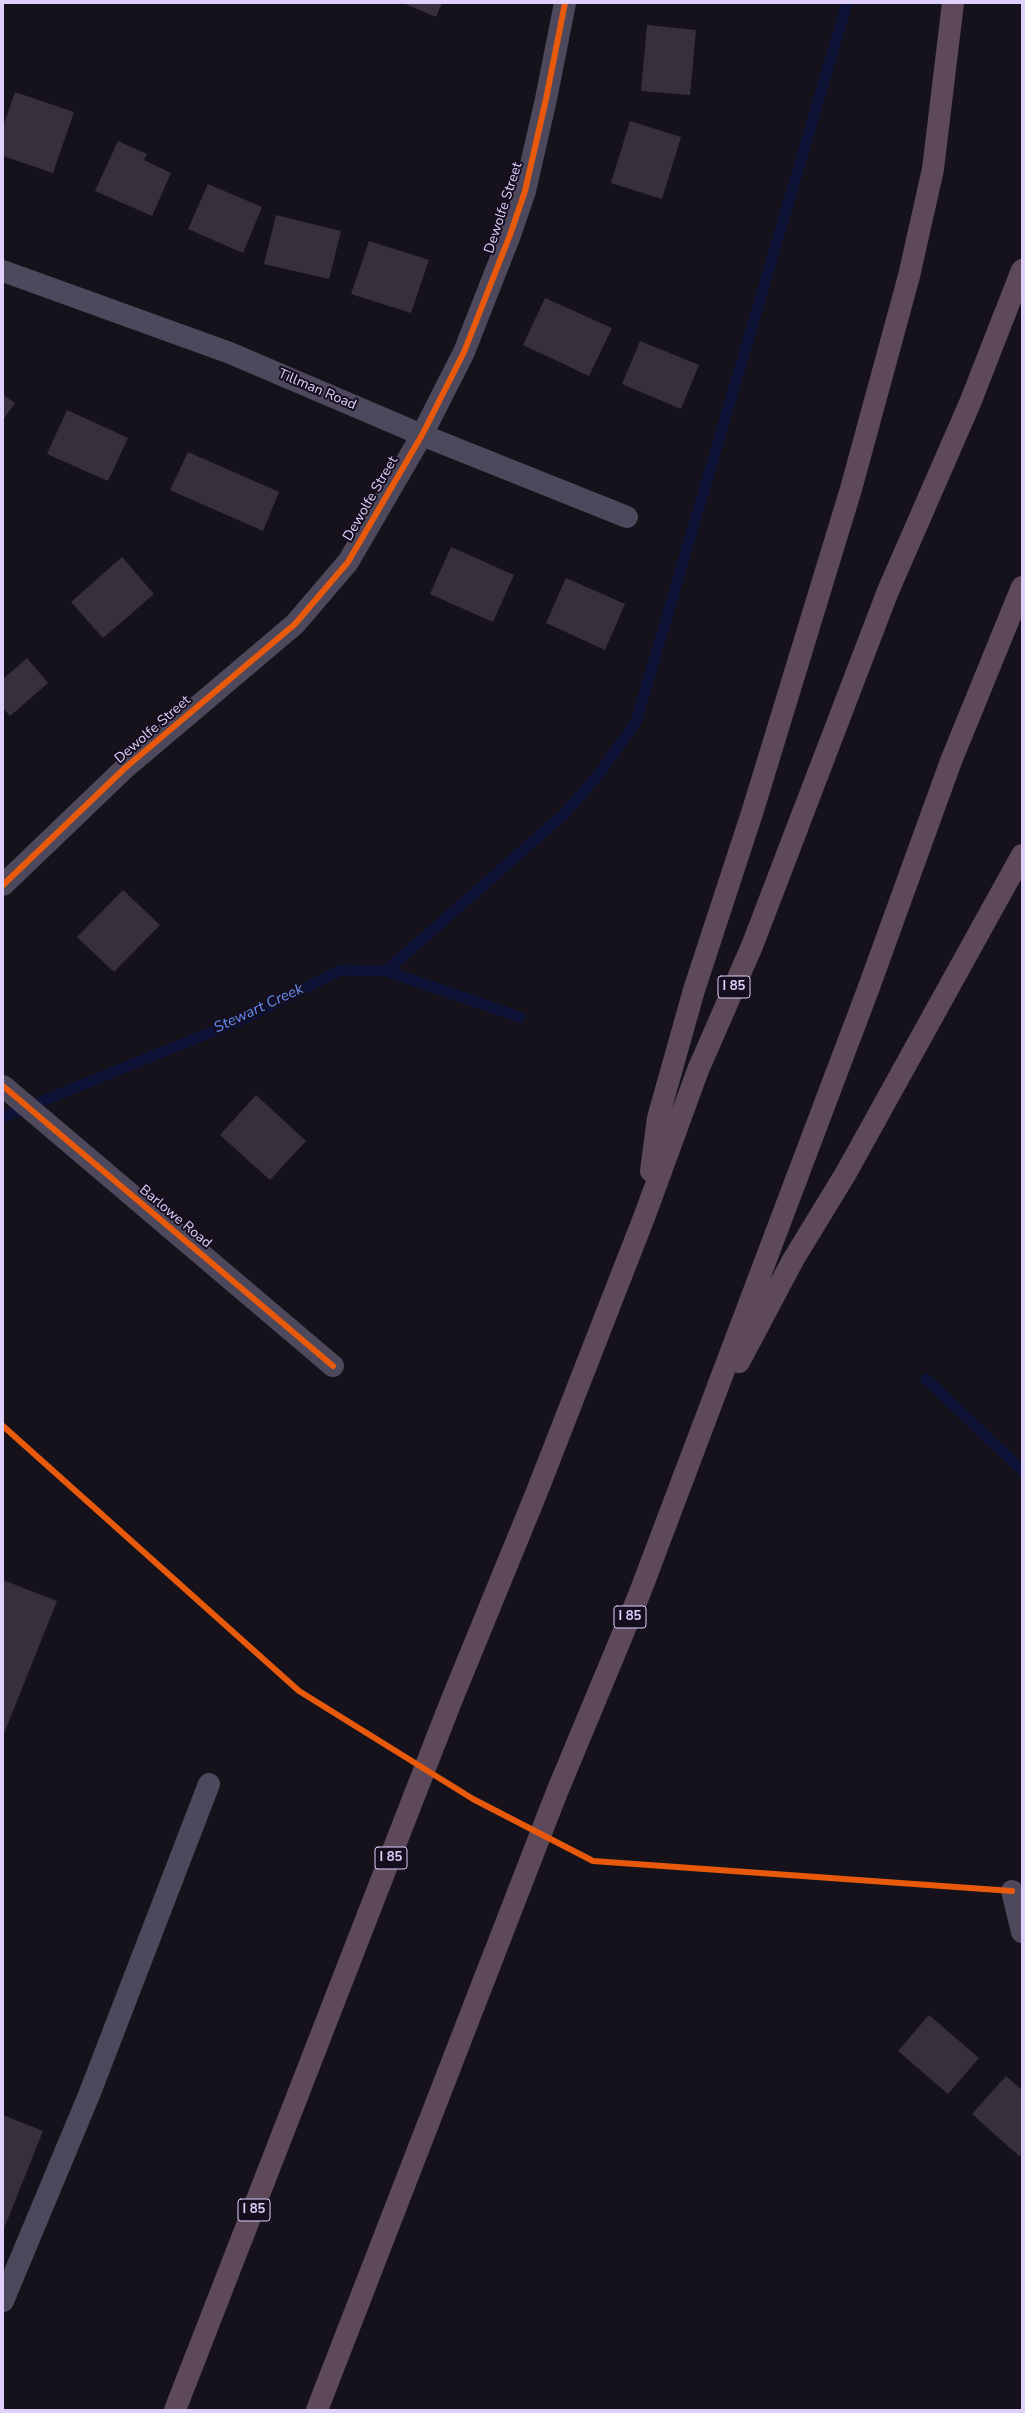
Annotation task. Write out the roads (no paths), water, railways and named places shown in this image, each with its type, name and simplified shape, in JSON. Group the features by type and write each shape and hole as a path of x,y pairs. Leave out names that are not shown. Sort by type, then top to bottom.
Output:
{"highway":[{"path":"645,1215 658,1118 694,990 753,810 851,489 909,276 933,169 953,3"},
{"name":"I 85","path":"175,2410 450,1704 536,1494 645,1215 698,1070 752,946 888,591 970,403 1022,270"},
{"name":"I 85","path":"317,2410 557,1792 639,1595 869,987 951,761 1022,587"},
{"path":"698,1439 793,1260 850,1166 1022,855"}],"street":[{"name":"Dewolfe Street","path":"3,884 125,768 295,624 348,562 422,435 464,352 515,221 525,191 546,99 565,3"},
{"name":"Tillman Road","path":"3,271 230,353 422,435 627,516"},
{"name":"Barlowe Road","path":"3,1086 333,1366"},
{"path":"3,2301 89,2094 209,1784"},
{"path":"1012,1891 1022,1932"}],"waterway":[{"path":"386,971 563,815 599,774 636,722 847,3"},
{"name":"Stewart Creek","path":"3,1117 241,1020 341,970 386,971 520,1017"},
{"name":"Stewart Creek","path":"926,1379 1022,1470"}]}
